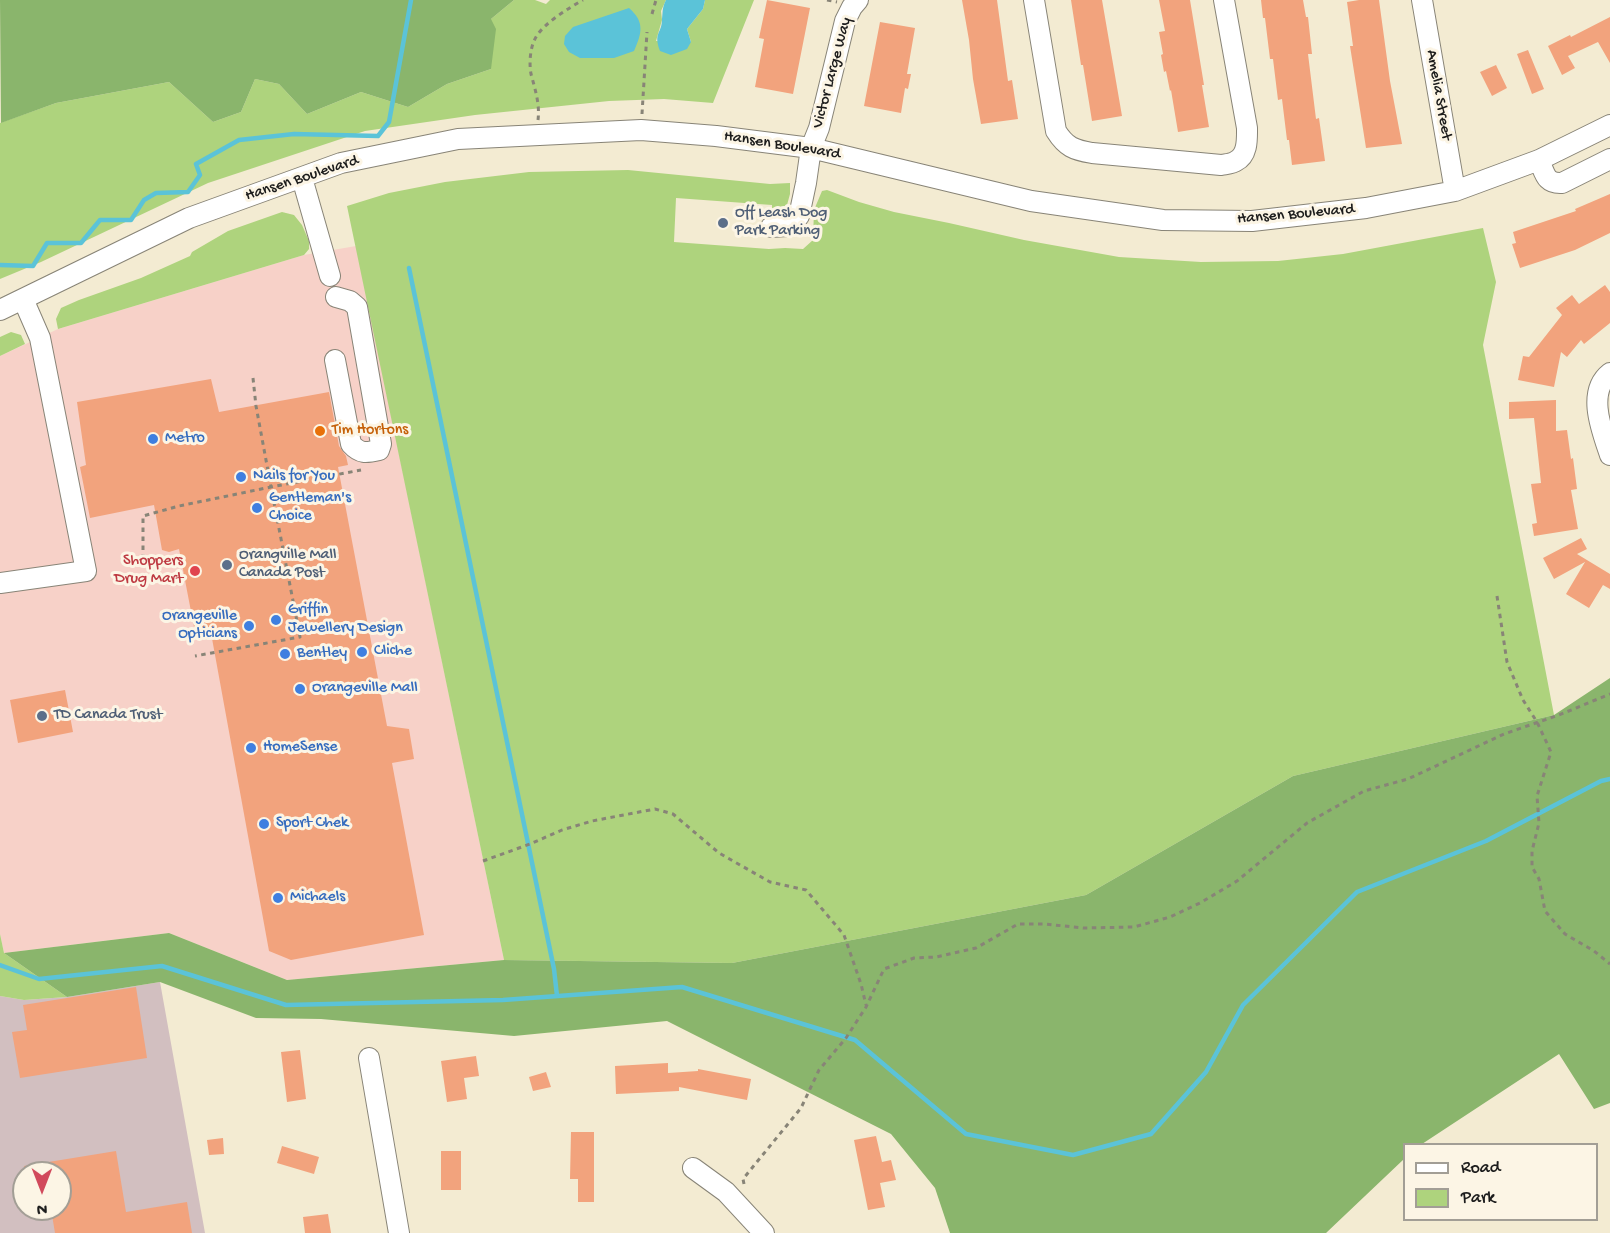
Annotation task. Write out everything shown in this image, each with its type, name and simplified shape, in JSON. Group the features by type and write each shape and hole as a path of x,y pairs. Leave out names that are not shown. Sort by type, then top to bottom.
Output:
{"street":[{"name":"Victor Large Way","path":"771,227 788,226 799,216 811,148 819,128 845,21 858,0"},
{"path":"1034,0 1056,132 1064,143 1077,150 1092,153 1221,165 1236,162 1247,144 1247,128 1224,0"},
{"name":"Amelia Street","path":"1422,0 1455,191"},
{"name":"Hansen Boulevard","path":"0,310 189,218 341,163 458,139 641,130 716,136 811,148 1031,201 1162,220 1252,221 1366,208 1455,191 1539,160 1610,125"},
{"path":"1539,160 1548,180 1562,183 1610,159"},
{"path":"302,178 330,276"},
{"path":"335,360 351,444 357,451 379,450 381,444 357,307 350,301 336,297"},
{"path":"0,583 86,571 40,338 23,299"},
{"path":"1610,374 1602,382 1596,405 1610,455"},
{"path":"369,1058 399,1233"},
{"path":"693,1168 726,1192 764,1233"}],"path":[{"path":"537,135 539,112 531,70 531,54 536,37 546,26 583,0"},
{"path":"652,14 656,0"},
{"path":"641,130 647,32"},
{"path":"195,656 300,637 256,406 254,378"},
{"path":"143,559 143,516 180,506 361,470"},
{"path":"1497,596 1507,662 1523,700 1537,722 1551,752 1537,796 1539,823 1532,851 1532,867 1539,879 1541,898 1545,911 1565,934 1594,951 1610,964"},
{"path":"743,1179 801,1108 819,1070 847,1037 867,1007 884,969 914,958 936,957 976,948 1018,924 1083,928 1134,927 1170,917 1200,903 1237,881 1307,823 1364,792 1408,778 1504,734 1610,694"},
{"path":"483,861 562,830 592,821 655,809 673,814 719,854 770,882 806,890 844,935 867,1007"}],"shaded area":[{"path":"356,246 504,960 287,980 169,933 4,953 0,934 0,356 58,329 304,255"},
{"path":"160,982 205,1233 0,1233 0,996 24,1000 67,997"}],"green space":[{"path":"0,0 514,0 491,19 496,29 491,69 447,84 408,107 361,92 307,114 279,84 255,79 241,112 213,122 169,82 56,103 1,123"},
{"path":"514,0 535,0 546,4 550,0 666,0 661,11 662,20 656,41 691,42 687,29 703,9 705,0 754,0 713,103 664,99 609,101 475,115 365,131 208,183 0,279 0,123 56,103 169,82 213,122 241,112 255,79 279,84 307,114 361,92 408,107 447,84 491,69 491,19"},
{"path":"628,170 770,184 790,183 787,205 779,211 772,211 772,205 676,198 674,242 769,249 803,249 813,240 814,210 822,191 827,190 894,212 1024,240 1119,257 1201,262 1278,261 1343,254 1483,228 1496,282 1483,345 1554,715 1293,776 1086,895 732,963 504,960 347,206 389,193 445,182 529,172"},
{"path":"282,212 294,215 302,225 309,241 309,249 304,255 58,329 56,319 61,308 141,278 190,256 192,252 228,231"},
{"path":"11,332 21,335 25,344 0,356 0,337"},
{"path":"1610,678 1610,1103 1594,1109 1559,1054 1424,1143 1403,1143 1403,1160 1326,1233 950,1233 935,1188 891,1134 667,1021 514,1036 321,1019 256,1018 160,982 67,997 4,953 169,933 287,980 504,960 732,963 1086,895 1293,776 1554,715"},
{"path":"0,934 4,953 67,997 24,1000 0,996"}],"water":[{"path":"666,0 705,0 703,9 687,29 691,42 687,49 671,55 660,51 657,40"},
{"path":"629,8 640,23 639,39 634,51 614,58 580,58 569,52 564,44 565,36 573,27"}],"building":[{"path":"767,0 810,8 793,94 755,87 764,39 759,38"},
{"path":"962,0 997,0 1008,81 1012,80 1018,119 981,124"},
{"path":"1071,0 1102,0 1122,116 1092,121"},
{"path":"1159,0 1190,0 1209,127 1178,132 1171,90 1161,55 1163,54 1159,32 1165,31"},
{"path":"1261,0 1303,0 1306,17 1308,17 1312,54 1308,54 1316,119 1319,118 1325,161 1292,165 1282,99 1278,100 1273,59 1270,59"},
{"path":"1379,0 1390,81 1402,144 1366,148 1350,46 1353,46 1347,2"},
{"path":"1610,17 1610,63 1598,42 1568,56 1575,68 1562,75 1548,46"},
{"path":"880,22 915,28 907,74 911,74 908,89 905,88 901,113 864,106"},
{"path":"1528,50 1544,89 1532,94 1517,54"},
{"path":"1496,65 1507,88 1492,96 1480,72"},
{"path":"1610,194 1610,233 1575,250 1520,268 1512,244 1516,243 1513,232 1576,211 1575,209"},
{"path":"1605,285 1610,292 1610,323 1584,344 1581,340 1567,357 1561,352 1554,387 1518,380 1523,356 1529,357 1562,315 1556,308 1572,295 1579,304"},
{"name":"Orangeville Mall","path":"211,379 219,412 329,392 339,446 346,456 348,465 338,467 387,726 409,729 414,759 392,763 424,935 291,960 269,951 211,633 194,627 179,549 169,552 162,550 154,505 90,518 80,467 86,465 77,402"},
{"path":"1556,400 1556,431 1567,430 1571,459 1573,458 1577,489 1571,490 1578,529 1534,536 1532,524 1537,523 1531,484 1541,483 1534,418 1509,419 1509,402"},
{"path":"1581,538 1587,549 1577,554 1610,574 1610,589 1603,585 1589,608 1566,594 1585,562 1554,579 1543,558"},
{"name":"TD Canada Trust","path":"65,690 73,732 18,743 10,700"},
{"path":"136,987 147,1058 20,1078 12,1032 27,1030 23,1005"},
{"path":"300,1050 306,1099 287,1102 281,1052"},
{"path":"476,1056 479,1076 464,1078 467,1099 447,1102 441,1061"},
{"path":"668,1063 668,1073 698,1071 698,1069 751,1079 747,1100 679,1087 679,1091 616,1094 615,1066"},
{"path":"546,1072 551,1087 533,1091 529,1077"},
{"path":"571,1132 594,1132 594,1202 578,1202 578,1179 570,1179"},
{"path":"876,1136 882,1162 891,1160 896,1180 880,1183 885,1207 868,1210 854,1140"},
{"path":"223,1138 224,1154 209,1155 207,1140"},
{"path":"282,1146 319,1157 314,1174 277,1163"},
{"path":"116,1151 126,1212 187,1202 192,1233 55,1233 53,1221 72,1221 72,1161 55,1161"},
{"path":"441,1151 461,1151 461,1190 441,1190"},
{"path":"328,1214 331,1233 305,1233 303,1217"}],"waterway":[{"path":"0,265 33,266 47,243 81,243 100,220 131,220 144,200 156,193 188,192 200,175 196,164 239,140 294,134 378,136 389,122 411,0"},
{"path":"409,268 554,969 557,996"},
{"path":"0,965 39,979 162,966 286,1005 503,1000 682,987 855,1040 966,1134 1073,1155 1151,1134 1206,1072 1243,1005 1357,892 1486,841 1601,781 1610,779"}],"place":[{"name":"Off Leash Dog Park Parking","path":"723,223"},
{"name":"Tim Hortons","path":"320,431"},
{"name":"Metro","path":"153,439"},
{"name":"Nails for You","path":"241,477"},
{"name":"Gentleman's Choice","path":"257,508"},
{"name":"Orangville Mall Canada Post","path":"227,565"},
{"name":"Shoppers Drug Mart","path":"195,571"},
{"name":"Griffin Jewellery Design","path":"276,620"},
{"name":"Orangeville Opticians","path":"249,626"},
{"name":"Cliche","path":"362,652"},
{"name":"Bentley","path":"285,654"},
{"name":"Orangeville Mall","path":"300,689"},
{"name":"TD Canada Trust","path":"42,716"},
{"name":"HomeSense","path":"251,748"},
{"name":"Sport Chek","path":"264,824"},
{"name":"Michaels","path":"278,898"}]}
